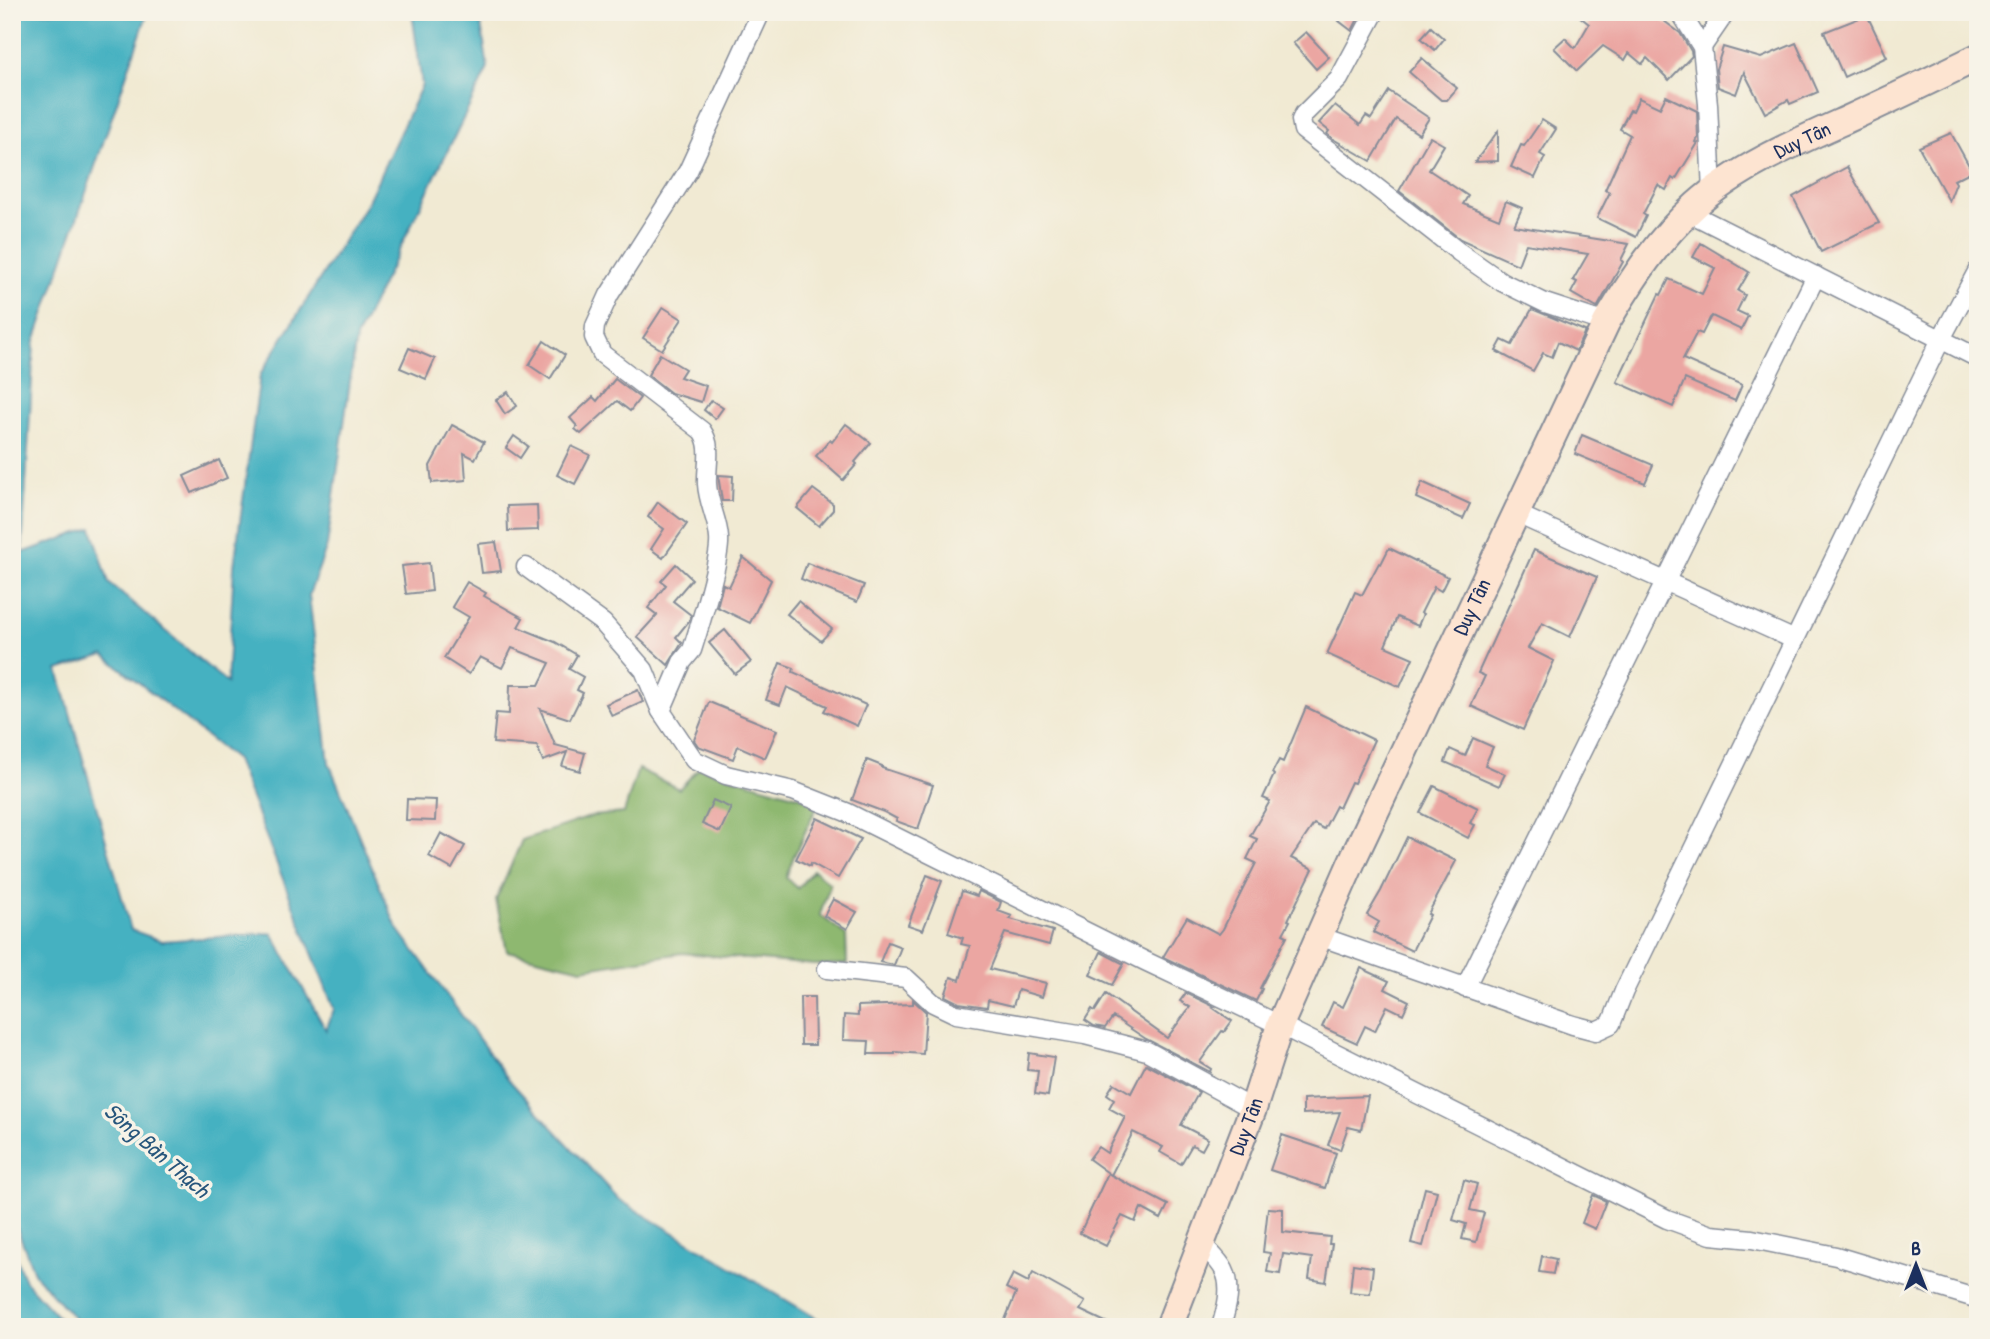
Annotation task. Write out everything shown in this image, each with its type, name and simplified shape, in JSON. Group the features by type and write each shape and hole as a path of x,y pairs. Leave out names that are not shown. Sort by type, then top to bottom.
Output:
{"street":[{"path":"661,711 682,662 692,650 719,551 718,528 707,485 708,445 702,431 602,354 594,337 595,326 609,295 688,171 761,12"},
{"path":"1375,12 1339,79 1304,114 1301,120 1303,130 1459,252 1502,282 1545,303 1606,323"},
{"path":"1680,12 1702,47 1709,104 1712,192"},
{"path":"1702,47 1726,12"},
{"name":"Duy Tân","path":"1169,1327 1253,1109 1280,1025 1319,936 1606,323 1630,282 1658,243 1712,192 1782,149 1978,57"},
{"path":"1688,212 1978,358"},
{"path":"1319,936 1573,1026 1595,1031 1611,1024 1624,991 1941,339 1978,270"},
{"path":"1465,988 1816,276"},
{"path":"1517,514 1795,640"},
{"path":"526,567 603,623 645,670 661,711 695,760 726,775 793,791 846,812 1667,1219 1711,1235 1836,1256 1978,1299"},
{"path":"827,970 906,978 933,1003 956,1014 1085,1035 1147,1051 1253,1109"},
{"path":"1202,1243 1224,1269 1227,1278 1228,1300 1221,1327"}],"green space":[{"path":"699,768 819,802 786,878 798,888 813,870 830,884 820,915 846,935 847,964 814,965 682,953 582,969 507,951 496,900 522,840 593,816 624,813 638,769 679,789"}],"water":[{"name":"Sông Bàn Thạch","path":"12,12 148,12 34,344 22,553 92,528 109,583 227,683 234,566 260,375 367,203 422,85 412,12 479,12 488,68 356,338 327,546 309,595 329,763 396,926 509,1080 618,1199 831,1327 82,1327 35,1275 12,1215","holes":["104,655 236,760 334,1009 326,1030 272,933 162,941 131,930 58,670"]},
{"path":"12,1247 25,1281 67,1327 12,1327"}],"building":[{"path":"1347,12 1358,19 1352,31 1339,21"},
{"path":"1574,12 1652,12 1680,33 1692,56 1669,80 1647,58 1642,64 1629,53 1625,60 1603,46 1577,71 1554,48 1565,38 1575,48 1589,24"},
{"path":"1867,15 1887,57 1844,77 1824,32"},
{"path":"1431,27 1444,39 1435,50 1421,38"},
{"path":"1306,32 1329,57 1316,69 1293,43"},
{"path":"1796,43 1818,92 1790,104 1788,100 1765,113 1744,72 1736,94 1718,87 1716,69 1723,47 1761,58"},
{"path":"1422,58 1457,88 1447,100 1441,100 1409,72"},
{"path":"1389,91 1429,118 1419,134 1396,119 1371,161 1333,139 1327,134 1329,131 1319,123 1335,105 1360,125 1366,116 1371,119"},
{"path":"1666,96 1697,111 1698,143 1666,190 1658,185 1643,214 1646,216 1636,237 1597,218 1610,192 1605,190 1630,135 1620,129 1630,110 1633,111 1639,98 1660,108"},
{"path":"1542,120 1556,129 1540,154 1545,157 1535,178 1511,167 1521,145 1524,146"},
{"path":"1498,131 1498,161 1475,162"},
{"path":"1951,133 1972,171 1954,180 1956,183 1949,201 1919,147"},
{"path":"1430,137 1444,145 1429,170 1468,196 1463,204 1499,219 1506,201 1522,208 1514,226 1629,244 1621,260 1623,262 1597,308 1571,293 1577,282 1573,280 1588,254 1526,244 1518,265 1460,239 1399,191"},
{"path":"1847,167 1879,223 1821,252 1793,197"},
{"path":"1701,243 1749,272 1738,291 1745,295 1737,311 1748,316 1741,330 1712,316 1702,334 1697,332 1683,359 1742,385 1735,401 1685,379 1673,407 1617,382 1659,294 1661,295 1669,279 1702,294 1715,268 1693,257"},
{"path":"663,307 682,319 662,350 643,338"},
{"path":"1532,309 1585,331 1576,351 1558,342 1552,357 1543,353 1533,371 1496,351 1502,340 1512,345"},
{"path":"544,341 565,355 550,379 529,365"},
{"path":"409,348 435,359 426,379 400,368"},
{"path":"660,354 685,369 680,377 706,386 701,402 671,393 648,375"},
{"path":"615,379 640,398 630,411 617,401 581,434 575,429 577,426 570,418 593,397 597,401"},
{"path":"508,392 517,406 505,414 496,400"},
{"path":"711,400 723,408 715,419 704,410"},
{"path":"846,424 871,443 843,480 816,456"},
{"path":"452,425 484,442 475,459 464,453 466,480 432,483 430,466"},
{"path":"1582,435 1653,465 1645,483 1575,454"},
{"path":"514,436 528,446 520,458 506,448"},
{"path":"571,446 590,455 575,484 557,475"},
{"path":"219,460 227,478 192,493 184,476"},
{"path":"718,475 733,476 732,501 722,501"},
{"path":"1422,482 1470,504 1463,519 1416,498"},
{"path":"813,489 833,504 833,510 819,526 797,508"},
{"path":"658,502 687,524 663,558 651,549 664,529 648,517"},
{"path":"537,505 538,530 508,531 507,506"},
{"path":"496,542 501,571 482,573 478,544"},
{"path":"1389,548 1448,577 1441,591 1434,587 1421,613 1423,614 1418,626 1397,617 1385,646 1413,658 1400,687 1327,654 1355,592 1362,595"},
{"path":"1534,550 1597,577 1570,637 1542,623 1528,648 1554,661 1523,730 1471,706 1485,676 1478,673"},
{"path":"743,557 771,580 750,623 717,607 723,584 729,587"},
{"path":"429,563 432,591 406,594 402,566"},
{"path":"807,563 864,585 857,602 801,579"},
{"path":"676,564 692,579 673,601 691,615 676,637 682,643 668,665 637,637 657,615 648,608 666,585 661,581"},
{"path":"467,582 486,593 484,596 523,618 518,627 555,642 577,655 569,669 583,677 577,690 583,693 570,719 540,709 555,745 585,753 580,771 562,766 567,752 543,761 537,746 493,743 496,713 509,714 510,685 539,685 550,663 512,648 502,668 480,657 469,674 444,658 469,617 452,607"},
{"path":"798,601 832,629 821,641 787,614"},
{"path":"725,630 751,662 735,674 709,643"},
{"path":"780,663 794,668 793,672 866,705 857,726 824,711 827,706 787,687 780,705 766,700"},
{"path":"638,690 643,702 612,716 606,704"},
{"path":"709,702 777,730 765,758 738,746 733,759 698,746 694,740"},
{"path":"1306,707 1374,740 1339,808 1336,806 1324,829 1314,824 1291,858 1313,869 1288,920 1290,921 1283,934 1287,936 1256,1001 1163,957 1187,917 1219,934 1223,929 1256,863 1247,859 1257,839 1250,836 1270,801 1263,798 1274,775 1272,773 1279,760 1283,762"},
{"path":"1473,738 1493,747 1485,765 1505,774 1499,786 1445,762 1450,749 1465,756"},
{"path":"867,760 882,768 933,785 918,829 852,800"},
{"path":"1434,786 1478,808 1470,823 1475,825 1468,838 1420,813"},
{"path":"407,799 436,800 435,821 406,820"},
{"path":"713,800 731,808 720,832 702,824"},
{"path":"817,818 861,839 838,878 811,863 810,866 796,859"},
{"path":"441,833 465,846 452,869 429,856"},
{"path":"1407,837 1456,861 1412,951 1373,932 1379,922 1367,915"},
{"path":"927,875 942,881 923,930 908,925"},
{"path":"962,891 977,896 979,891 1001,902 998,911 1012,916 1010,919 1053,931 1049,945 1005,933 990,969 1046,983 1042,997 1018,990 1013,1006 988,1000 987,1007 959,1003 945,996 951,977 960,980 970,946 961,944 963,938 948,933"},
{"path":"833,899 857,912 847,929 824,916"},
{"path":"888,942 901,947 894,965 880,962"},
{"path":"1101,952 1124,964 1112,985 1090,975"},
{"path":"1361,968 1389,981 1385,989 1409,1001 1403,1014 1387,1006 1375,1031 1365,1026 1357,1043 1322,1027 1333,1002 1343,1007"},
{"path":"1186,993 1215,1007 1213,1008 1232,1021 1200,1062 1211,1069 1210,1072 1146,1039 1113,1017 1105,1028 1094,1026 1085,1020 1092,1009 1095,1011 1106,994 1167,1038 1190,1007 1180,1001"},
{"path":"800,997 814,997 815,1045 801,1045"},
{"path":"913,1000 926,1012 923,1054 868,1054 869,1041 843,1040 844,1015 858,1016 858,1006 913,1004"},
{"path":"1029,1053 1054,1057 1048,1096 1035,1094 1038,1071 1027,1070"},
{"path":"1146,1064 1199,1092 1181,1125 1208,1139 1202,1150 1192,1145 1181,1164 1160,1152 1163,1147 1133,1132 1111,1175 1089,1159 1098,1147 1107,1153 1125,1117 1109,1108 1114,1099 1107,1094 1114,1083 1131,1093"},
{"path":"1368,1096 1361,1130 1348,1127 1340,1150 1328,1145 1340,1112 1303,1114 1303,1099"},
{"path":"1282,1135 1336,1153 1325,1188 1270,1170"},
{"path":"1108,1173 1168,1205 1161,1219 1141,1208 1135,1222 1122,1216 1106,1246 1080,1233"},
{"path":"1464,1180 1477,1184 1470,1210 1484,1213 1476,1242 1462,1239 1466,1224 1453,1220"},
{"path":"1425,1188 1437,1191 1423,1246 1411,1243"},
{"path":"1593,1195 1606,1201 1595,1229 1582,1223"},
{"path":"1268,1208 1283,1209 1283,1232 1330,1237 1329,1244 1332,1244 1326,1282 1309,1279 1312,1258 1283,1254 1280,1274 1267,1272 1270,1253 1263,1252"},
{"path":"1542,1256 1556,1259 1553,1274 1539,1272"},
{"path":"1353,1264 1373,1267 1370,1294 1350,1292"},
{"path":"1033,1273 1085,1302 1080,1310 1116,1327 1002,1327 1016,1293 1006,1288 1013,1274 1028,1282"}]}
